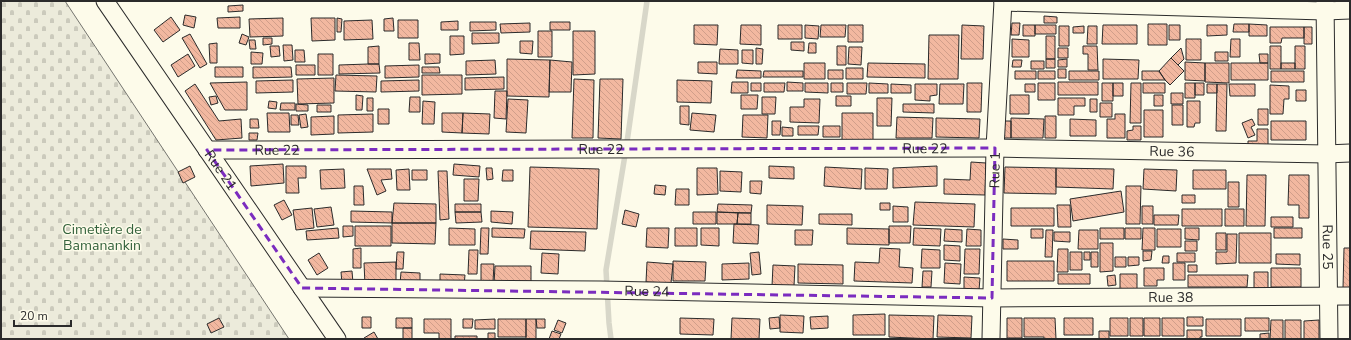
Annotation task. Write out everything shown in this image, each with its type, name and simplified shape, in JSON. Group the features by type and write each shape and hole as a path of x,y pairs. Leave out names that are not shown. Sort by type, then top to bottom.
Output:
{"street":[{"name":"Rue 21","path":"104,1 337,339"},
{"path":"1003,1 1325,6 1350,10"},
{"name":"Rue 1","path":"991,339 995,148 1003,1"},
{"name":"Rue 25","path":"1325,6 1326,154 1330,339"},
{"name":"Rue 22","path":"207,150 995,148"},
{"name":"Rue 36","path":"995,148 1326,154 1350,153"},
{"name":"Rue 24","path":"302,288 606,290 992,298"},
{"name":"Rue 38","path":"992,298 1350,296"}],"highlighted area":[{"path":"995,148 992,298 302,288 207,150"}],"green space":[{"name":"Cimetière de Bamanankin","path":"1,1 65,1 289,339 1,339"}],"building":[{"path":"243,5 243,11 228,12 228,6"},
{"path":"185,15 196,17 194,28 183,25"},
{"path":"1044,16 1057,17 1057,23 1044,23"},
{"path":"171,17 180,30 163,42 154,30"},
{"path":"240,17 240,28 218,28 217,18"},
{"path":"283,18 283,36 250,37 249,19"},
{"path":"311,18 335,18 335,40 312,41"},
{"path":"337,18 342,19 341,32 337,32"},
{"path":"393,18 394,31 384,31 384,19"},
{"path":"372,20 373,39 344,40 344,21"},
{"path":"398,20 418,20 418,38 398,38"},
{"path":"458,21 458,30 441,30 441,22"},
{"path":"470,22 496,22 496,30 470,31"},
{"path":"550,22 570,22 570,30 550,30"},
{"path":"530,23 530,32 501,33 500,24"},
{"path":"1012,23 1020,23 1019,35 1011,35"},
{"path":"1148,24 1167,24 1167,45 1148,45"},
{"path":"1234,24 1249,24 1249,32 1233,32"},
{"path":"1249,24 1267,25 1267,36 1249,36"},
{"path":"694,25 718,25 717,45 694,44"},
{"path":"741,25 761,25 761,45 740,44"},
{"path":"778,25 802,25 802,39 778,39"},
{"path":"805,25 819,26 818,39 805,38"},
{"path":"821,25 846,25 845,37 820,37"},
{"path":"848,25 863,25 863,42 848,42"},
{"path":"962,25 984,26 983,59 961,59"},
{"path":"1023,25 1035,25 1035,36 1023,36"},
{"path":"1035,25 1056,25 1056,34 1035,34"},
{"path":"1103,25 1137,25 1137,44 1102,44"},
{"path":"1169,25 1180,25 1180,40 1169,40"},
{"path":"1207,25 1227,25 1227,35 1207,36"},
{"path":"1059,26 1069,26 1069,46 1059,46"},
{"path":"1084,26 1084,33 1073,33 1073,27"},
{"path":"1088,26 1097,26 1097,44 1087,44"},
{"path":"1270,27 1304,27 1304,38 1282,38 1281,43 1270,43"},
{"path":"1304,27 1312,27 1312,44 1304,44"},
{"path":"538,31 552,31 552,57 538,57"},
{"path":"573,31 595,31 595,74 573,75"},
{"path":"472,33 499,33 499,43 472,44"},
{"path":"190,34 207,64 200,68 182,38"},
{"path":"242,34 249,37 246,45 239,43"},
{"path":"929,35 959,35 958,79 928,79"},
{"path":"450,36 464,36 464,54 450,55"},
{"path":"1046,36 1055,36 1055,59 1046,59"},
{"path":"263,38 272,38 272,44 263,45"},
{"path":"1012,39 1029,40 1029,57 1012,57"},
{"path":"1186,39 1201,39 1201,60 1186,60"},
{"path":"1231,39 1240,39 1240,57 1230,57"},
{"path":"249,40 255,40 256,49 250,49"},
{"path":"520,41 533,41 532,54 520,53"},
{"path":"791,42 804,42 804,51 791,50"},
{"path":"217,43 217,63 210,63 209,44"},
{"path":"409,43 419,43 420,60 409,60"},
{"path":"809,43 816,43 816,53 808,53"},
{"path":"283,45 292,45 293,60 284,61"},
{"path":"270,46 279,46 280,56 271,57"},
{"path":"379,46 379,64 368,64 368,47"},
{"path":"837,46 846,46 846,65 837,65"},
{"path":"1083,46 1097,46 1098,70 1088,70 1088,54 1083,54"},
{"path":"1270,46 1281,46 1281,69 1270,69"},
{"path":"1295,46 1305,46 1305,69 1295,69"},
{"path":"849,47 862,47 861,65 848,64"},
{"path":"756,48 763,49 762,64 756,64"},
{"path":"1058,48 1068,48 1068,58 1058,58"},
{"path":"1181,48 1184,59 1178,65 1171,58"},
{"path":"720,49 738,50 738,64 719,64"},
{"path":"295,50 304,50 305,62 295,62"},
{"path":"742,50 753,50 753,64 742,63"},
{"path":"251,52 263,53 262,64 251,64"},
{"path":"1215,52 1228,52 1228,61 1215,61"},
{"path":"188,54 195,66 178,77 171,65"},
{"path":"318,54 333,54 333,75 318,75"},
{"path":"425,54 440,54 440,63 425,64"},
{"path":"1259,54 1268,54 1268,63 1260,63"},
{"path":"1171,58 1184,71 1170,85 1159,71"},
{"path":"507,59 550,60 549,97 507,96"},
{"path":"1046,59 1055,59 1055,68 1046,68"},
{"path":"1067,59 1067,67 1058,67 1058,60"},
{"path":"1103,59 1139,60 1138,79 1103,79"},
{"path":"495,60 496,74 466,75 466,61"},
{"path":"550,60 572,62 571,92 549,92"},
{"path":"1013,60 1022,60 1021,67 1012,67"},
{"path":"1031,61 1044,61 1044,69 1031,69"},
{"path":"698,62 717,62 717,74 698,73"},
{"path":"1185,62 1205,63 1205,81 1185,80"},
{"path":"804,63 825,63 825,79 804,79"},
{"path":"868,63 925,64 925,78 867,77"},
{"path":"1205,63 1229,63 1229,83 1205,82"},
{"path":"1231,63 1268,63 1268,80 1231,80"},
{"path":"1281,63 1295,63 1295,69 1281,69"},
{"path":"379,64 380,73 339,74 339,65"},
{"path":"296,65 315,65 315,75 296,75"},
{"path":"419,65 419,77 385,78 385,66"},
{"path":"215,67 243,67 243,77 215,77"},
{"path":"253,67 291,67 292,77 253,78"},
{"path":"422,67 439,67 440,73 422,73"},
{"path":"846,68 863,68 863,79 846,79"},
{"path":"1058,69 1066,69 1066,78 1058,78"},
{"path":"737,70 761,71 761,78 736,78"},
{"path":"828,70 843,70 843,79 828,79"},
{"path":"764,71 803,71 803,77 763,77"},
{"path":"1015,71 1036,71 1036,79 1015,79"},
{"path":"1038,71 1055,71 1055,79 1038,79"},
{"path":"1069,71 1099,71 1099,80 1069,80"},
{"path":"1142,71 1159,71 1165,80 1142,80"},
{"path":"1271,71 1304,71 1304,82 1271,82"},
{"path":"336,75 377,76 376,92 335,91"},
{"path":"422,75 462,75 462,94 422,95"},
{"path":"504,77 504,89 465,90 465,78"},
{"path":"334,78 334,103 298,104 297,79"},
{"path":"574,79 594,80 593,138 572,138"},
{"path":"600,79 623,79 621,139 598,138"},
{"path":"293,80 293,92 256,93 256,81"},
{"path":"419,80 419,91 381,92 381,81"},
{"path":"677,80 712,81 711,103 677,102"},
{"path":"247,82 247,110 225,110 210,83"},
{"path":"732,82 748,82 748,93 731,93"},
{"path":"787,82 803,83 803,91 787,91"},
{"path":"1058,82 1098,82 1098,95 1058,95"},
{"path":"751,83 761,83 761,91 751,91"},
{"path":"764,83 785,83 784,92 764,92"},
{"path":"805,83 828,83 828,93 805,92"},
{"path":"831,83 843,83 843,92 831,92"},
{"path":"847,83 867,83 866,94 847,94"},
{"path":"869,83 888,84 888,93 869,93"},
{"path":"967,83 982,83 981,112 967,112"},
{"path":"1038,83 1055,83 1055,100 1038,100"},
{"path":"1102,83 1113,83 1113,101 1102,101"},
{"path":"1113,83 1123,83 1123,96 1113,96"},
{"path":"1131,83 1141,83 1141,123 1130,123"},
{"path":"1143,83 1165,83 1165,93 1143,93"},
{"path":"1185,83 1195,83 1195,98 1185,98"},
{"path":"1195,83 1204,83 1204,95 1195,95"},
{"path":"195,84 219,121 241,119 242,138 216,140 185,91"},
{"path":"891,84 911,85 911,93 891,93"},
{"path":"915,84 937,84 937,95 930,96 930,101 915,100"},
{"path":"940,84 964,84 963,104 939,104"},
{"path":"1025,84 1035,84 1035,92 1025,92"},
{"path":"1207,84 1217,84 1217,93 1207,93"},
{"path":"1217,84 1227,84 1226,131 1216,131"},
{"path":"1229,84 1255,84 1255,96 1230,96"},
{"path":"1270,85 1289,86 1289,99 1284,99 1283,114 1270,114"},
{"path":"1296,90 1306,90 1306,101 1296,101"},
{"path":"495,91 507,91 506,119 494,118"},
{"path":"1171,93 1183,93 1183,104 1171,104"},
{"path":"356,95 363,96 362,110 356,110"},
{"path":"741,95 758,95 757,109 741,109"},
{"path":"1010,95 1029,95 1029,114 1010,114"},
{"path":"1154,95 1163,95 1163,106 1154,106"},
{"path":"216,96 218,103 211,105 209,97"},
{"path":"836,96 851,96 851,106 836,106"},
{"path":"410,97 420,97 420,112 409,112"},
{"path":"762,97 776,97 775,114 762,114"},
{"path":"367,98 373,98 373,111 367,111"},
{"path":"877,98 892,98 891,126 877,126"},
{"path":"1058,98 1085,98 1085,106 1074,106 1074,115 1058,115"},
{"path":"508,99 528,100 526,133 506,132"},
{"path":"804,99 820,99 819,123 790,122 790,107 804,107"},
{"path":"1090,99 1097,99 1097,112 1090,112"},
{"path":"269,101 277,102 276,109 268,108"},
{"path":"423,101 435,102 434,124 422,124"},
{"path":"1187,101 1200,101 1200,123 1195,123 1194,127 1187,127"},
{"path":"281,103 295,103 295,110 280,110"},
{"path":"1100,103 1112,103 1112,117 1100,117"},
{"path":"296,104 308,105 308,111 296,111"},
{"path":"903,104 934,104 934,113 903,112"},
{"path":"317,105 331,105 331,112 317,112"},
{"path":"1172,105 1183,105 1183,125 1172,125"},
{"path":"680,106 689,106 689,125 680,124"},
{"path":"378,109 389,109 389,124 378,124"},
{"path":"1258,109 1268,109 1268,125 1258,125"},
{"path":"1144,110 1163,110 1163,137 1144,137"},
{"path":"267,113 289,113 290,132 268,132"},
{"path":"442,113 463,113 462,133 442,132"},
{"path":"463,113 490,114 489,134 462,133"},
{"path":"692,113 716,115 714,132 690,130"},
{"path":"842,113 873,113 873,140 842,140"},
{"path":"306,114 308,127 301,128 299,115"},
{"path":"373,114 373,132 338,133 338,115"},
{"path":"1115,114 1125,114 1125,138 1107,138 1107,119 1115,119"},
{"path":"291,115 298,115 299,125 291,125"},
{"path":"743,115 768,115 767,138 742,137"},
{"path":"334,116 334,134 311,135 311,117"},
{"path":"1045,116 1056,116 1056,138 1045,138"},
{"path":"897,117 933,118 932,138 896,138"},
{"path":"936,118 980,119 979,138 936,137"},
{"path":"1011,118 1044,119 1043,138 1011,138"},
{"path":"250,119 258,119 259,128 250,128"},
{"path":"1070,119 1096,120 1096,136 1070,136"},
{"path":"1252,119 1255,125 1251,127 1255,135 1248,138 1242,123"},
{"path":"772,121 781,121 780,135 772,135"},
{"path":"1001,121 1011,121 1011,138 998,138"},
{"path":"1271,121 1306,121 1306,140 1271,140"},
{"path":"798,126 819,126 818,135 798,135"},
{"path":"823,126 840,126 840,137 823,137"},
{"path":"1133,126 1141,126 1141,140 1127,140 1127,131 1133,130"},
{"path":"782,127 793,128 793,136 782,136"},
{"path":"1257,129 1268,129 1268,151 1248,151 1248,141 1257,141"},
{"path":"249,133 258,133 257,140 249,140"},
{"path":"971,162 986,163 985,195 944,194 944,179 970,180"},
{"path":"283,164 284,183 251,186 250,166"},
{"path":"454,164 480,166 479,177 453,175"},
{"path":"190,166 195,177 183,183 178,172"},
{"path":"286,166 306,166 306,178 298,178 299,193 286,193"},
{"path":"769,166 794,167 794,179 769,178"},
{"path":"937,166 937,186 893,188 893,168"},
{"path":"530,167 599,169 597,229 528,227"},
{"path":"825,167 862,169 861,189 824,186"},
{"path":"1005,167 1056,168 1056,194 1004,193"},
{"path":"486,168 492,168 493,179 487,180"},
{"path":"697,168 717,168 718,194 697,195"},
{"path":"865,168 888,169 887,189 865,189"},
{"path":"1056,168 1114,169 1113,189 1056,187"},
{"path":"344,169 345,188 321,189 320,170"},
{"path":"367,169 391,169 392,179 381,180 386,191 377,195"},
{"path":"409,169 410,190 397,190 396,170"},
{"path":"1144,169 1177,170 1176,191 1143,189"},
{"path":"412,170 427,170 427,180 412,180"},
{"path":"503,170 513,170 513,181 502,181"},
{"path":"1193,170 1226,170 1226,189 1193,189"},
{"path":"438,171 447,171 449,219 440,220"},
{"path":"720,171 742,172 741,192 720,191"},
{"path":"1247,175 1266,175 1265,226 1246,226"},
{"path":"1289,175 1309,175 1309,218 1299,218 1299,205 1288,205"},
{"path":"464,179 479,179 478,201 464,201"},
{"path":"750,181 762,181 761,194 750,193"},
{"path":"1228,182 1239,182 1239,207 1228,207"},
{"path":"655,185 666,186 665,195 654,194"},
{"path":"354,186 363,186 364,205 354,205"},
{"path":"1126,186 1141,186 1140,224 1126,224"},
{"path":"676,189 689,189 689,205 675,205"},
{"path":"1121,191 1124,212 1073,221 1070,199"},
{"path":"1182,195 1195,195 1195,203 1182,203"},
{"path":"284,200 292,215 282,220 274,205"},
{"path":"915,202 975,204 974,227 913,225"},
{"path":"394,203 436,204 436,223 392,223"},
{"path":"880,203 890,203 890,210 880,210"},
{"path":"455,204 481,204 481,212 455,212"},
{"path":"718,204 752,205 751,213 717,212"},
{"path":"767,205 803,206 802,225 767,224"},
{"path":"1057,205 1070,205 1071,227 1058,227"},
{"path":"893,206 908,207 908,222 893,222"},
{"path":"1142,206 1153,206 1153,224 1142,224"},
{"path":"331,207 334,225 317,227 314,209"},
{"path":"312,208 314,228 296,230 293,210"},
{"path":"1011,208 1054,208 1054,226 1011,226"},
{"path":"1182,209 1222,209 1222,226 1182,226"},
{"path":"1225,209 1244,209 1244,226 1225,226"},
{"path":"625,210 639,214 636,227 622,224"},
{"path":"351,211 392,212 392,223 351,222"},
{"path":"491,211 513,212 512,224 491,222"},
{"path":"455,212 481,212 482,222 456,223"},
{"path":"693,212 716,212 716,224 693,224"},
{"path":"717,212 738,213 737,224 717,224"},
{"path":"738,213 751,213 751,224 737,224"},
{"path":"819,214 852,214 852,225 819,224"},
{"path":"1154,215 1179,215 1178,225 1154,225"},
{"path":"1271,217 1293,217 1293,227 1271,227"},
{"path":"392,223 436,223 435,244 392,243"},
{"path":"734,224 759,225 758,244 733,243"},
{"path":"343,226 353,226 353,236 343,237"},
{"path":"355,226 391,226 391,246 355,246"},
{"path":"889,226 911,226 910,243 889,243"},
{"path":"338,228 339,238 307,240 306,231"},
{"path":"449,228 475,229 475,245 449,245"},
{"path":"481,228 489,228 488,254 480,254"},
{"path":"492,228 525,229 524,238 492,237"},
{"path":"647,228 669,228 668,248 646,247"},
{"path":"675,228 697,228 697,246 675,246"},
{"path":"701,228 719,228 719,246 701,245"},
{"path":"847,228 889,229 889,245 847,244"},
{"path":"914,228 941,229 940,246 913,245"},
{"path":"1100,228 1124,228 1124,239 1100,239"},
{"path":"1125,228 1141,228 1141,239 1125,239"},
{"path":"1143,228 1155,228 1155,250 1142,250"},
{"path":"1185,228 1199,228 1199,240 1185,239"},
{"path":"1274,228 1302,228 1302,238 1274,238"},
{"path":"945,229 962,230 962,242 944,241"},
{"path":"967,229 981,230 981,246 966,246"},
{"path":"1031,229 1043,229 1043,238 1031,238"},
{"path":"1157,229 1181,229 1181,247 1157,247"},
{"path":"795,230 813,230 812,245 795,245"},
{"path":"1046,230 1053,230 1052,257 1045,257"},
{"path":"1079,230 1098,230 1098,249 1078,249"},
{"path":"531,231 586,232 585,251 530,249"},
{"path":"1054,232 1070,232 1070,242 1054,241"},
{"path":"1216,233 1226,233 1226,250 1216,250"},
{"path":"1239,233 1271,233 1271,263 1239,263"},
{"path":"1227,234 1237,234 1236,263 1216,264 1216,252 1227,252"},
{"path":"1003,239 1018,240 1018,249 1003,249"},
{"path":"1185,241 1197,241 1197,251 1185,251"},
{"path":"1100,243 1113,243 1113,271 1100,272"},
{"path":"944,245 960,246 960,261 944,260"},
{"path":"361,248 361,268 353,268 353,249"},
{"path":"880,248 900,249 899,267 913,268 912,283 854,281 855,262 879,263"},
{"path":"1344,248 1350,248 1350,288 1343,288"},
{"path":"922,249 940,250 940,268 921,268"},
{"path":"965,249 980,249 979,274 964,274"},
{"path":"1058,249 1068,249 1068,272 1057,272"},
{"path":"469,250 478,250 477,274 468,274"},
{"path":"1143,251 1152,251 1151,260 1143,261"},
{"path":"397,252 404,252 403,269 396,269"},
{"path":"759,252 761,274 752,275 750,253"},
{"path":"1070,252 1082,252 1082,270 1070,270"},
{"path":"1084,252 1090,252 1090,260 1084,260"},
{"path":"1091,252 1098,252 1098,267 1091,267"},
{"path":"319,253 328,268 317,275 308,260"},
{"path":"542,253 559,254 558,274 541,273"},
{"path":"1177,253 1195,253 1195,262 1177,262"},
{"path":"1276,254 1300,254 1300,265 1276,264"},
{"path":"1163,256 1169,256 1169,263 1162,263"},
{"path":"1115,257 1126,257 1126,267 1115,267"},
{"path":"1128,257 1139,257 1139,265 1128,266"},
{"path":"673,261 706,262 705,281 673,281"},
{"path":"1007,261 1054,261 1054,281 1007,281"},
{"path":"396,262 396,284 365,285 364,263"},
{"path":"647,262 673,264 671,283 646,282"},
{"path":"749,263 749,279 722,280 722,264"},
{"path":"945,263 961,264 960,284 944,283"},
{"path":"1173,263 1185,263 1185,280 1173,280"},
{"path":"481,264 494,264 493,282 481,282"},
{"path":"798,264 843,265 843,284 798,283"},
{"path":"773,265 795,266 794,286 772,286"},
{"path":"1188,265 1197,265 1197,272 1188,272"},
{"path":"495,266 531,266 531,285 494,284"},
{"path":"1144,268 1164,268 1164,280 1157,280 1157,286 1144,286"},
{"path":"1271,268 1301,268 1301,287 1271,287"},
{"path":"352,271 353,283 342,284 341,272"},
{"path":"923,271 932,271 931,287 922,287"},
{"path":"401,272 420,273 420,285 400,284"},
{"path":"1254,272 1268,272 1268,288 1254,288"},
{"path":"440,274 465,275 464,286 440,285"},
{"path":"1058,274 1090,274 1090,284 1058,284"},
{"path":"1120,274 1137,274 1137,291 1120,291"},
{"path":"1115,275 1116,285 1108,286 1107,276"},
{"path":"1188,275 1248,275 1247,287 1188,287"},
{"path":"964,277 980,278 979,290 964,290"},
{"path":"885,314 885,335 853,335 853,315"},
{"path":"780,315 804,316 803,333 780,332"},
{"path":"889,315 934,316 933,339 889,337"},
{"path":"938,315 972,316 971,338 937,337"},
{"path":"828,316 828,328 811,329 810,317"},
{"path":"362,317 371,317 371,328 362,328"},
{"path":"779,317 780,328 770,329 769,318"},
{"path":"1187,317 1203,317 1203,326 1187,326"},
{"path":"219,318 224,327 211,333 207,324"},
{"path":"396,318 412,318 412,328 396,328"},
{"path":"680,318 714,319 713,335 680,334"},
{"path":"732,318 760,319 759,339 731,339"},
{"path":"1007,318 1022,318 1022,338 1007,338"},
{"path":"1024,318 1055,318 1056,339 1044,339 1044,337 1024,337"},
{"path":"1064,318 1093,318 1093,335 1064,335"},
{"path":"1110,318 1128,318 1128,336 1110,336"},
{"path":"1130,318 1143,318 1143,336 1130,336"},
{"path":"1144,318 1160,318 1160,336 1144,336"},
{"path":"1162,318 1184,318 1184,336 1162,336"},
{"path":"1245,318 1269,318 1269,331 1245,331"},
{"path":"424,319 451,319 451,339 439,339 439,333 424,333"},
{"path":"463,319 473,319 472,328 463,328"},
{"path":"495,319 495,329 475,329 475,320"},
{"path":"498,319 526,319 526,337 498,337"},
{"path":"526,319 536,319 536,339 526,339"},
{"path":"536,319 545,319 545,328 537,328"},
{"path":"1206,319 1241,319 1241,336 1206,336"},
{"path":"558,320 566,323 562,333 554,330"},
{"path":"1271,320 1283,320 1283,339 1270,339"},
{"path":"1285,320 1301,320 1301,339 1285,339"},
{"path":"1319,320 1319,339 1304,339 1304,321"},
{"path":"403,328 412,328 412,339 403,339"},
{"path":"1187,330 1202,330 1202,337 1200,337 1200,339 1187,339"},
{"path":"552,331 561,334 559,339 549,339"},
{"path":"1099,331 1109,331 1109,339 1099,339"},
{"path":"374,332 378,339 364,339 364,338"},
{"path":"488,333 495,333 495,339 488,339"},
{"path":"1269,333 1269,339 1260,339 1260,334"},
{"path":"455,336 477,336 477,339 455,339"}],"waterway":[{"path":"611,339 606,270 626,149 647,1"}]}
